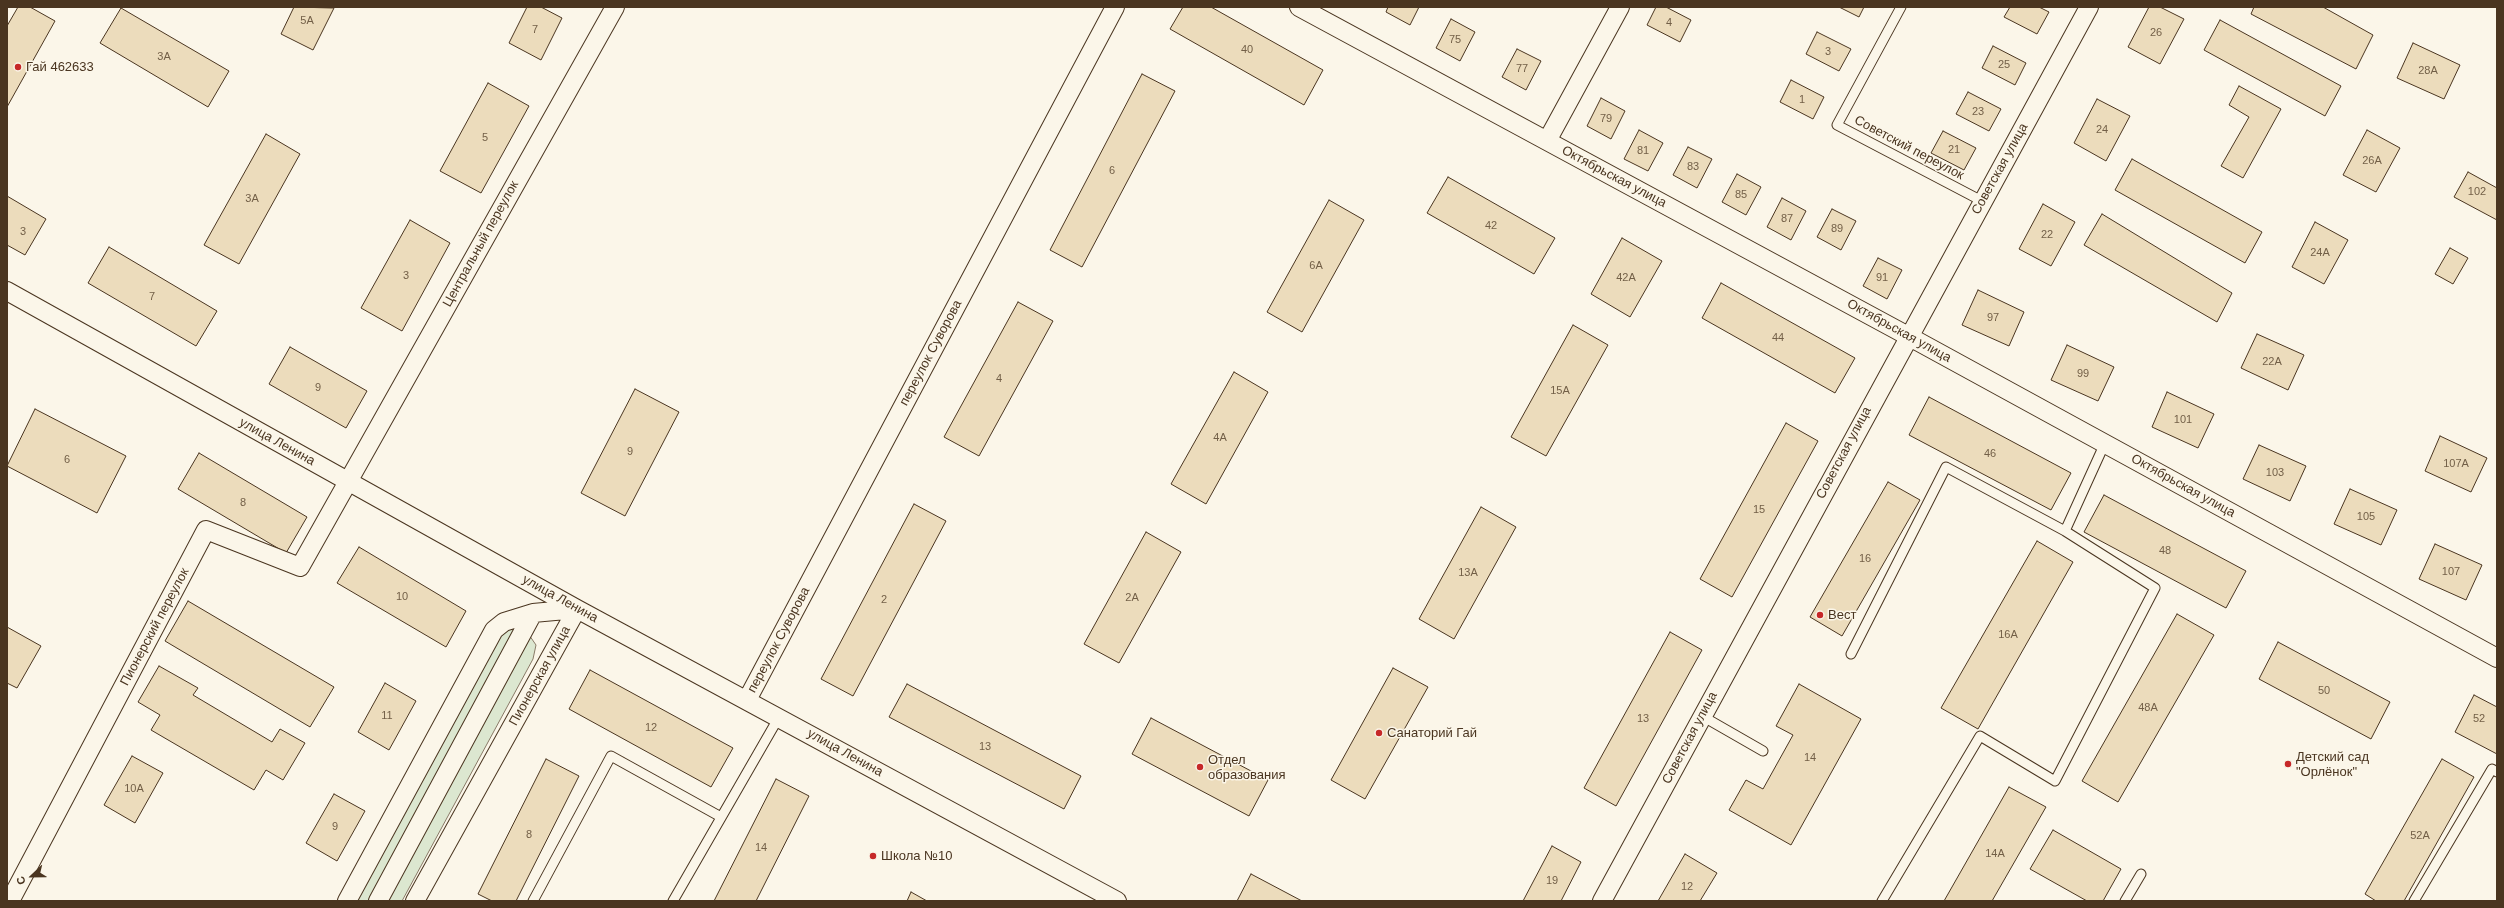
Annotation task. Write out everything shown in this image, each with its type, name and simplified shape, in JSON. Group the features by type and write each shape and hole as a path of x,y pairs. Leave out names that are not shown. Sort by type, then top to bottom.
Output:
{"street":[{"name":"Центральный переулок","path":"348,481 614,7"},
{"name":"переулок Суворова","path":"747,700 1115,7"},
{"name":"Октябрьская улица","path":"1299,7 1908,336 2497,658"},
{"path":"1547,141 1620,7"},
{"name":"Советская улица","path":"1602,901 1908,336 2089,7"},
{"name":"улица Ленина","path":"7,291 577,609 780,717 1117,901"},
{"name":"Пионерский переулок","path":"10,901 206,530 300,568 348,481"},
{"name":"Пионерская улица","path":"347,901 494,630 504,622 533,613 577,609"},
{"name":"Пионерская улица","path":"415,901 577,609"},
{"path":"378,901 533,613"}],"lane":[{"name":"Советский переулок","path":"1901,7 1837,125 1982,201"},
{"path":"2065,531 2105,444"},
{"path":"1851,654 1946,467 2065,531 2155,588 2055,781 1980,736 1882,901"},
{"path":"1702,716 1763,751"},
{"path":"673,901 780,717"},
{"path":"533,901 611,756 721,817"},
{"path":"2414,901 2492,769 2497,772"},
{"path":"2125,901 2141,874"}],"green space":[{"path":"508,628 525,629 536,645 533,659 402,901 353,901 494,638"}],"building":[{"name":"Гай 462633","path":"18,7 30,7 55,21 7,107 7,26"},
{"path":"294,7 334,8 313,50 281,34"},
{"path":"527,7 541,7 562,18 541,60 509,43"},
{"path":"1183,7 1211,7 1323,70 1304,105 1170,29"},
{"path":"1388,7 1419,7 1410,25 1386,12"},
{"path":"1656,7 1666,7 1691,20 1680,42 1647,25"},
{"path":"1839,7 1864,7 1859,17"},
{"path":"2010,7 2039,7 2049,12 2037,34 2004,17"},
{"path":"2149,7 2160,7 2184,19 2160,64 2128,47"},
{"path":"2254,7 2323,7 2373,35 2356,69 2251,14"},
{"path":"121,8 229,71 208,107 100,43"},
{"path":"1451,19 1475,32 1460,61 1436,48"},
{"path":"2220,20 2341,86 2325,116 2204,50"},
{"path":"1817,32 1851,49 1839,71 1806,54"},
{"path":"2413,43 2460,65 2444,99 2397,78"},
{"path":"1993,46 2026,63 2015,85 1982,68"},
{"path":"1517,49 1541,61 1526,90 1502,77"},
{"path":"1142,74 1175,91 1082,267 1050,250"},
{"path":"1791,80 1824,97 1813,119 1780,102"},
{"path":"488,83 529,106 481,193 440,171"},
{"path":"2239,86 2281,109 2243,178 2221,166 2249,117 2229,105"},
{"path":"1968,92 2001,109 1989,131 1956,114"},
{"path":"1601,98 1625,111 1611,139 1587,126"},
{"path":"2097,99 2130,116 2106,161 2074,143"},
{"path":"1639,130 1663,143 1648,171 1624,159"},
{"path":"2367,130 2400,148 2376,192 2343,175"},
{"path":"1943,131 1976,148 1964,170 1931,153"},
{"path":"266,134 300,154 239,264 204,245"},
{"path":"1688,147 1712,159 1697,188 1673,175"},
{"path":"2132,159 2262,232 2245,263 2115,190"},
{"path":"2468,172 2497,188 2497,220 2454,197"},
{"path":"1737,174 1761,187 1746,215 1722,202"},
{"path":"1448,177 1555,238 1534,274 1427,213"},
{"path":"7,196 46,219 25,255 7,245"},
{"path":"1782,198 1806,211 1791,240 1767,227"},
{"path":"1329,200 1364,220 1302,332 1267,312"},
{"path":"2043,204 2075,222 2051,266 2019,249"},
{"path":"1832,209 1856,221 1841,250 1817,237"},
{"path":"2102,214 2232,293 2217,322 2084,245"},
{"path":"410,220 450,243 402,331 361,308"},
{"path":"2315,222 2348,240 2324,284 2292,267"},
{"path":"1622,238 1662,261 1630,317 1591,294"},
{"path":"109,247 217,311 196,346 88,283"},
{"path":"2450,248 2468,258 2453,284 2435,274"},
{"path":"1878,258 1902,270 1887,299 1863,286"},
{"path":"1721,283 1855,358 1835,393 1702,318"},
{"path":"1978,290 2024,312 2009,346 1962,325"},
{"path":"1018,302 1053,321 979,456 944,437"},
{"path":"1573,325 1608,345 1546,456 1511,437"},
{"path":"2257,334 2304,355 2288,390 2241,368"},
{"path":"2067,345 2114,367 2098,401 2051,380"},
{"path":"290,347 367,391 346,428 269,384"},
{"path":"1234,372 1268,392 1206,504 1171,484"},
{"path":"635,389 679,412 625,516 581,493"},
{"path":"2167,392 2214,414 2198,448 2152,427"},
{"path":"1929,397 2071,473 2051,510 1909,435"},
{"path":"35,409 126,456 97,513 7,466"},
{"path":"1786,423 1818,441 1732,597 1700,579"},
{"path":"2440,436 2487,458 2471,492 2425,471"},
{"path":"2259,445 2306,466 2290,501 2243,479"},
{"path":"199,453 307,517 286,553 178,489"},
{"path":"1888,482 1920,500 1842,636 1810,617"},
{"path":"2350,489 2397,510 2381,545 2334,524"},
{"path":"2104,495 2246,571 2226,608 2084,532"},
{"path":"914,504 946,521 853,696 821,679"},
{"path":"1481,507 1516,527 1454,639 1419,619"},
{"path":"1146,532 1181,552 1119,663 1084,644"},
{"path":"2037,541 2073,562 1978,729 1941,708"},
{"path":"2435,544 2482,565 2466,600 2419,579"},
{"path":"359,547 466,611 446,647 337,583"},
{"path":"188,601 334,687 310,727 165,641"},
{"path":"2177,614 2214,635 2118,802 2082,781"},
{"path":"7,627 41,646 17,688 7,683"},
{"path":"1670,632 1702,650 1616,806 1584,788"},
{"path":"2278,642 2390,702 2371,739 2259,679"},
{"path":"159,666 198,688 193,695 272,742 280,729 305,743 283,780 266,770 254,790 151,730 160,715 138,702"},
{"name":"Санаторий Гай","path":"1393,668 1428,687 1365,799 1331,780"},
{"path":"590,670 733,748 711,787 569,709"},
{"path":"385,683 416,701 389,750 358,732"},
{"path":"907,684 1081,776 1064,809 889,717"},
{"path":"1799,684 1861,719 1791,845 1729,810 1746,780 1763,789 1793,735 1776,726"},
{"path":"2474,695 2497,707 2497,754 2455,732"},
{"name":"Отдел образования","path":"1151,718 1268,780 1249,816 1132,754"},
{"path":"132,756 163,773 135,823 104,805"},
{"path":"546,759 579,776 516,901 492,901 478,894"},
{"path":"2442,759 2474,777 2404,901 2376,901 2365,894"},
{"path":"776,779 809,796 756,901 714,901"},
{"path":"2009,787 2046,807 1992,901 1944,901"},
{"path":"334,794 365,811 337,861 306,843"},
{"path":"2053,830 2121,869 2103,901 2087,901 2030,869"},
{"path":"1552,846 1581,862 1561,901 1523,901"},
{"path":"1685,854 1717,873 1700,901 1658,901"},
{"path":"1251,874 1302,901 1237,901"},
{"path":"911,892 927,901 907,901"}],"place":[{"name":"Гай 462633","path":"18,67"},
{"name":"Вест","path":"1820,615"},
{"name":"Санаторий Гай","path":"1379,733"},
{"name":"Детский сад \"Орлёнок\"","path":"2288,764"},
{"name":"Отдел образования","path":"1200,767"},
{"name":"Школа №10","path":"873,856"}]}
